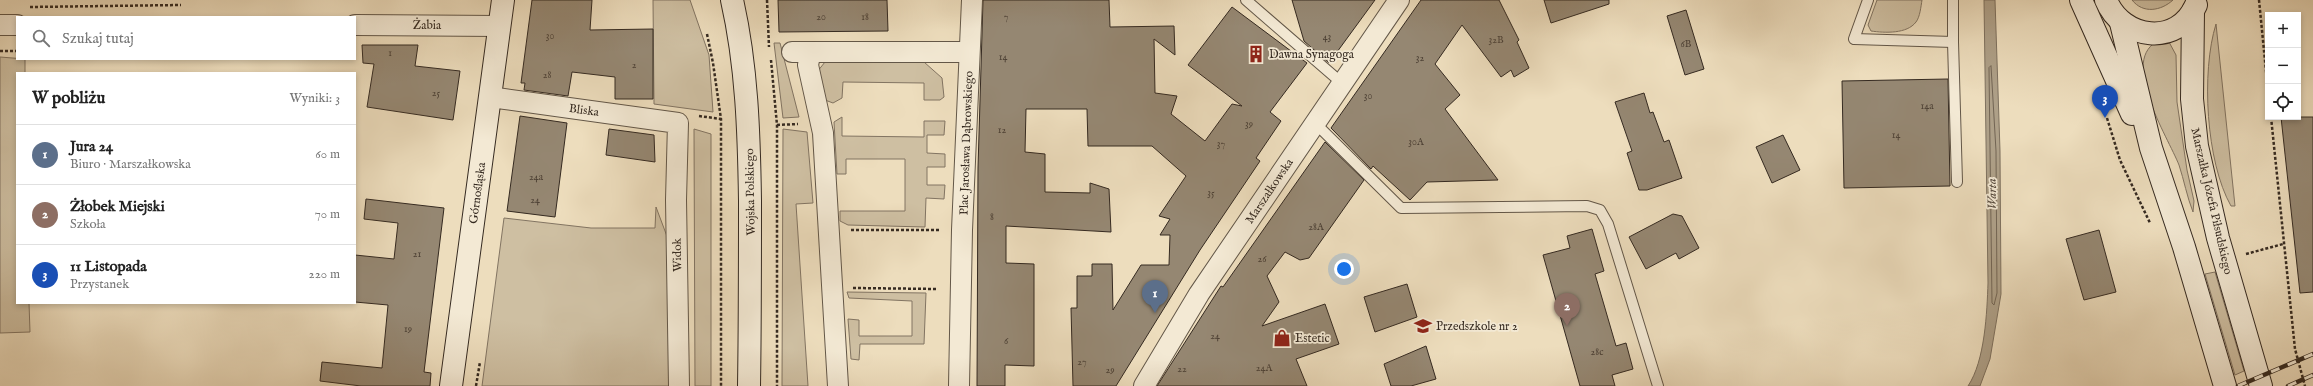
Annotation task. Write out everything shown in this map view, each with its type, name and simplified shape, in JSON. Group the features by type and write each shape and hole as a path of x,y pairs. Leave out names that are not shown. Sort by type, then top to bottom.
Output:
{"street":[{"name":"Górnośląska","path":"451,386 503,0"},
{"name":"Wojska Polskiego","path":"732,0 742,53 749,133 749,386"},
{"name":"Plac Jarosława Dąbrowskiego","path":"959,386 962,230 972,0"},
{"name":"Marszałkowska","path":"1144,386 1199,294 1399,0"},
{"path":"2081,0 2111,71 2151,148"},
{"path":"2106,0 2110,10 2121,23 2135,31 2152,34 2168,31 2182,23 2196,6"},
{"name":"Marszałka Józefa Piłsudskiego","path":"2196,6 2193,122 2218,238 2261,386"},
{"path":"0,25 16,18"},
{"path":"2121,23 2151,148 2184,247 2224,386"},
{"name":"Żabia","path":"356,25 499,26"},
{"path":"792,52 969,52"},
{"path":"816,52 810,55 808,65 823,133 838,386"},
{"name":"Bliska","path":"490,97 678,123"},
{"name":"Widok","path":"678,123 676,200 679,386"},
{"path":"2184,247 2218,238"}],"lane":[{"path":"1246,0 1343,84"},
{"path":"1868,0 1854,39 1953,42"},
{"path":"1953,0 1957,182"},
{"path":"1316,123 1401,208 1587,206 1600,210 1608,224 1658,386"}],"path":[{"path":"767,0 770,51"},
{"path":"2259,0 2267,84"},
{"path":"20,16 181,5"},
{"path":"707,34 713,63 721,119 721,386"},
{"path":"0,51 16,51"},
{"path":"771,58 777,124 777,386"},
{"path":"2106,112 2120,160 2153,228"},
{"path":"707,117 721,119"},
{"path":"2270,120 2295,349 2305,386"},
{"path":"777,124 792,124"},
{"path":"846,230 962,230"},
{"path":"2239,255 2283,244"},
{"path":"850,288 961,289"}],"shaded area":[{"path":"653,0 690,0 709,55 713,112 654,104"},
{"path":"1877,0 1922,0 1918,17 1912,26 1901,31 1883,32 1871,31 1868,25"},
{"path":"2132,0 2173,0 2158,9 2147,9 2136,4"},
{"path":"2216,24 2235,206 2231,206 2216,166 2208,116 2208,66"},
{"path":"2160,40 2169,42 2176,55 2177,102 2187,170 2194,201 2193,212 2179,165 2149,99 2144,80 2143,63 2148,49"},
{"path":"774,43 780,43 799,117 783,118"},
{"path":"0,57 25,60 25,72 16,72 16,304 29,304 30,332 0,333"},
{"path":"825,62 924,62 942,78 944,97 940,100 924,100 924,83 843,82 842,98 833,103 825,100 817,72"},
{"path":"842,117 842,136 924,137 924,121 945,121 944,135 927,135 927,153 945,154 945,167 927,167 927,185 945,185 944,199 926,198 925,227 848,225 840,221 840,211 905,211 905,159 846,159 846,174 837,174 834,122"},
{"path":"694,129 711,134 711,386 695,386"},
{"path":"783,129 807,132 813,203 796,204 808,386 782,386"},
{"path":"656,207 668,239 669,386 482,386 504,218 591,228 655,228"},
{"path":"2215,272 2244,371 2235,375 2205,274"},
{"path":"847,292 926,293 924,344 860,344 859,360 851,359 848,319 859,320 859,336 912,336 912,301 849,298"}],"water":[{"name":"Warta","path":"1984,0 1995,0 2000,151 2001,294 1990,359 1980,386 1968,386 1974,376 1982,350 1988,295"}],"building":[{"path":"532,0 592,0 590,30 653,29 653,99 615,99 615,77 572,72 568,96 524,90 525,83 521,83"},
{"path":"778,0 887,0 888,31 779,32"},
{"path":"983,0 1109,0 1110,27 1174,26 1175,55 1154,39 1155,93 1177,96 1171,114 1205,141 1232,104 1242,106 1188,65 1232,7 1307,63 1270,112 1281,121 1256,158 1260,161 1200,250 1116,386 1073,386 1071,308 1077,308 1077,276 1092,276 1092,264 1112,264 1113,310 1141,265 1169,265 1170,235 1160,235 1170,219 1159,216 1186,176 1152,146 1088,146 1087,109 1026,109 1025,152 1045,154 1045,192 1090,193 1090,183 1109,189 1111,232 1006,226 1006,263 1034,264 1034,366 1005,365 1005,386 977,386 978,168"},
{"path":"1292,0 1375,0 1329,63 1304,41"},
{"path":"1421,0 1499,0 1519,40 1517,42 1529,68 1514,77 1511,70 1501,77 1462,25 1435,64 1460,95 1445,109 1498,180 1427,182 1410,200 1373,166 1371,169 1331,128"},
{"path":"1544,0 1609,0 1609,4 1551,23"},
{"path":"1686,10 1704,69 1685,75 1667,16"},
{"path":"362,45 418,45 415,66 460,71 453,120 367,107 374,64 363,63"},
{"path":"1948,79 1950,186 1844,188 1842,81"},
{"path":"1644,93 1650,113 1653,112 1664,142 1669,140 1682,178 1647,190 1639,190 1627,153 1632,151 1615,102"},
{"path":"520,116 567,123 555,217 507,211"},
{"path":"2301,117 2313,117 2313,292 2300,293 2281,120 2301,120"},
{"path":"609,129 654,135 655,162 606,155"},
{"path":"1783,135 1800,170 1772,183 1756,147"},
{"path":"1325,142 1364,180 1309,258 1300,260 1285,252 1267,276 1279,302 1262,326 1325,304 1339,344 1296,359 1307,386 1157,386 1221,286 1223,287"},
{"path":"366,199 444,208 424,372 431,373 430,386 361,386 320,381 322,362 382,368 388,305 356,302 356,255 394,259 398,223 364,219"},
{"path":"1673,214 1682,216 1699,248 1679,259 1676,253 1646,269 1629,237"},
{"path":"1592,229 1604,271 1595,274 1616,346 1626,343 1633,369 1612,375 1615,386 1580,386 1543,255 1570,248 1567,236"},
{"path":"2099,230 2116,292 2084,300 2066,239"},
{"path":"1407,284 1417,317 1375,332 1364,297"},
{"path":"1426,346 1436,379 1411,386 1391,386 1384,364"}],"railway":[{"path":"2238,386 2313,354"},
{"path":"2288,386 2313,375"}],"place":[{"name":"Dawna Synagoga","path":"1256,54"},
{"name":"11 Listopada","path":"2105,118"},
{"name":"Jura 24","path":"1155,313"},
{"name":"Przedszkole nr 2","path":"1423,326"},
{"name":"Żłobek Miejski","path":"1567,326"},
{"name":"Estetic","path":"1282,338"}]}
